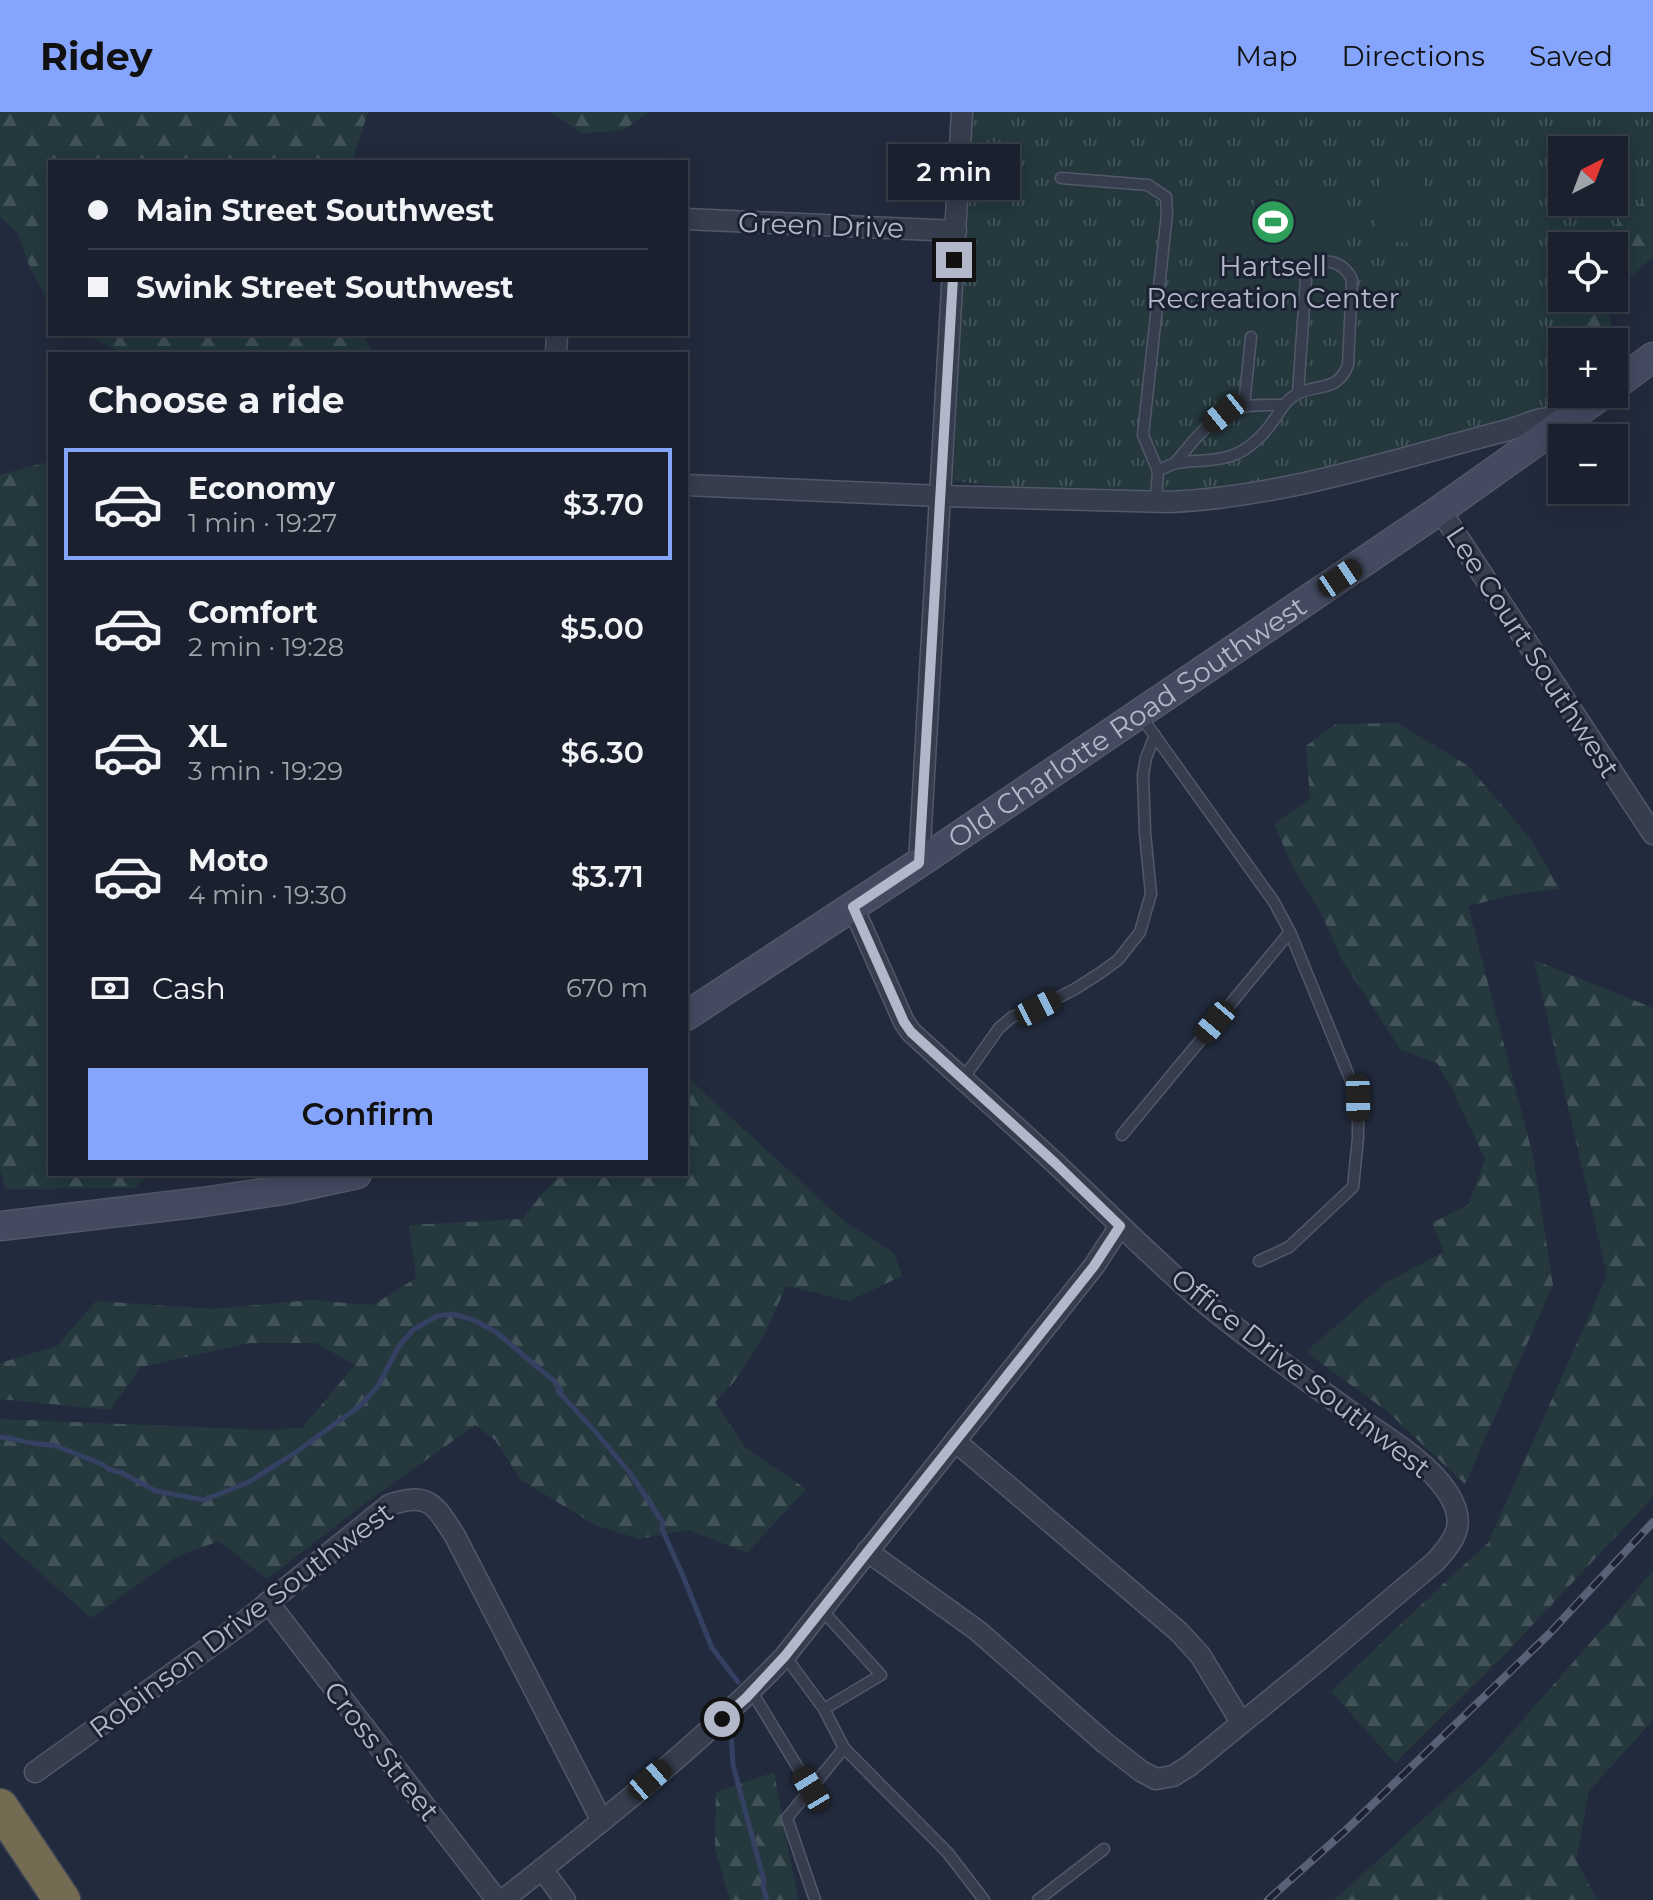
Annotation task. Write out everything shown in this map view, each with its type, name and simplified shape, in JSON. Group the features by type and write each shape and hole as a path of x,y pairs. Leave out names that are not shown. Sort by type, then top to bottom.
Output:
{"highway":[{"path":"0,1807 62,1900"}],"street":[{"path":"919,863 962,112"},
{"name":"Green Drive","path":"688,219 956,231"},
{"path":"1628,376 1653,357"},
{"name":"Old Charlotte Road Southwest","path":"688,1015 919,863 1147,724 1583,408"},
{"path":"688,485 940,496 1156,502 1204,500 1311,482 1537,420 1577,412"},
{"name":"Lee Court Southwest","path":"1440,510 1653,834"},
{"name":"Office Drive Southwest","path":"853,907 911,1032 1201,1300 1407,1453 1448,1493 1457,1512 1457,1530 1451,1544 1435,1562 1189,1766 1173,1776 1156,1779 1105,1743 978,1631 867,1551"},
{"path":"0,1226 203,1202 348,1176"},
{"path":"500,1900 602,1821 752,1692 822,1610 1094,1266 1120,1226"},
{"path":"955,1441 1161,1614 1200,1655 1241,1722"},
{"name":"Robinson Drive Southwest","path":"35,1772 243,1623 389,1505 407,1499 425,1500 440,1512 455,1536 602,1821"},
{"name":"Cross Street","path":"268,1602 500,1900"},
{"path":"542,1869 565,1900"}],"lane":[{"path":"1061,178 1148,185 1166,197 1167,214 1143,435 1158,471 1156,502"},
{"path":"1158,471 1174,464 1230,457 1253,443 1273,423 1283,405 1298,393 1326,387 1344,375 1348,365 1352,280 1343,266 1322,262 1310,269 1306,278 1298,393"},
{"path":"1244,406 1251,337"},
{"path":"1174,464 1203,429 1224,413 1244,406 1283,405"},
{"path":"1147,724 1274,902 1290,932 1358,1098 1353,1187 1289,1247 1259,1261"},
{"path":"963,1079 999,1028 1012,1017 1063,996 1100,973 1118,960 1140,932 1151,894 1144,820 1143,775 1147,724"},
{"path":"1122,1135 1290,932"},
{"path":"822,1610 881,1675 824,1709"},
{"path":"785,1656 824,1709 844,1748 948,1853 984,1900"},
{"path":"752,1692 811,1789"},
{"path":"815,1900 787,1818 844,1748"},
{"path":"1038,1900 1104,1849"}],"green space":[{"path":"0,112 368,112 353,160 48,160 48,301 30,268 17,232 0,217"},
{"path":"549,112 648,112 624,130 583,133"},
{"path":"972,112 1653,112 1653,193 1628,214 1628,136 1548,136 1548,216 1626,216 1607,232 1548,232 1548,312 1585,312 1584,328 1548,328 1548,408 1577,408 1577,412 1311,482 1156,502 953,481"},
{"path":"1333,112 1415,112 1354,120 1333,119"},
{"path":"1556,112 1653,112 1653,258 1628,280 1628,232 1559,232 1559,216 1628,216 1628,136 1557,136"},
{"path":"1380,170 1424,173 1419,243 1375,241"},
{"name":"Hartsell Recreation Center","path":"1256,185 1344,189 1340,251 1280,250 1279,329 1228,325 1240,236 1203,235 1205,207 1253,209"},
{"path":"1561,312 1608,312 1612,328 1562,328"},
{"path":"90,336 363,336 372,352 120,352"},
{"path":"48,462 48,1176 145,1176 136,1188 5,1189 0,1168 0,475"},
{"path":"1398,723 1468,766 1530,838 1560,889 1521,893 1468,906 1533,1156 1553,1285 1465,1484 1388,1412 1306,1352 1385,1283 1444,1252 1432,1223 1468,1205 1485,1159 1437,1063 1401,1050 1343,962 1321,913 1294,870 1274,824 1310,799 1306,746 1336,724"},
{"path":"1534,960 1653,1008 1653,1497 1509,1650 1395,1763 1331,1691 1488,1543 1607,1275"},
{"path":"688,1078 845,1222 894,1253 902,1276 849,1301 786,1286 764,1336 733,1383 715,1402 746,1448 806,1489 747,1553 689,1530 639,1539 597,1526 521,1480 495,1440 475,1425 267,1579 219,1541 178,1556 91,1618 0,1537 0,1419 268,1430 302,1428 355,1365 316,1343 250,1343 141,1367 110,1410 0,1399 0,1363 57,1346 96,1301 212,1309 310,1300 373,1305 416,1278 409,1225 522,1219 560,1176 688,1176"},
{"path":"1653,1571 1653,1720 1589,1791 1576,1860 1597,1900 1334,1900 1485,1763"},
{"path":"774,1772 798,1900 730,1900 715,1850 716,1792"}],"waterway":[{"path":"0,1437 54,1445 122,1473 156,1491 204,1500 249,1482 361,1405 378,1386 399,1346 413,1330 437,1316 453,1314 474,1320 496,1332 554,1381 561,1390 558,1391 630,1473 663,1523 662,1529 712,1648 738,1682"},
{"path":"731,1731 733,1765 767,1900"}],"railway":[{"path":"1268,1900 1346,1830 1549,1634 1653,1522"}],"place":[{"name":"Hartsell Recreation Center","path":"1273,222"}],"route":[{"path":"722,1719 785,1656 1094,1266 1120,1226 911,1032 853,907 919,863 954,260"}]}
